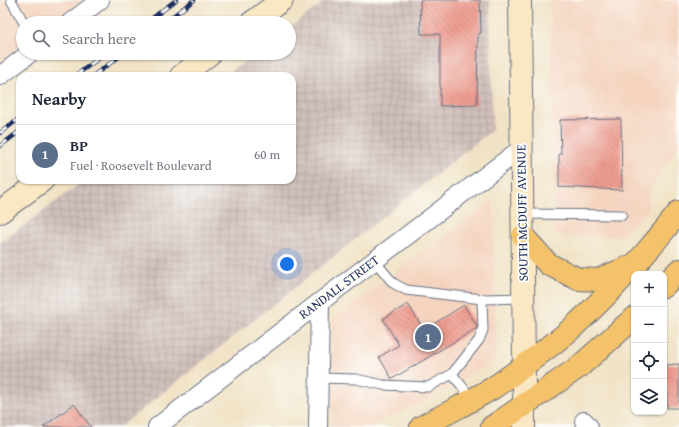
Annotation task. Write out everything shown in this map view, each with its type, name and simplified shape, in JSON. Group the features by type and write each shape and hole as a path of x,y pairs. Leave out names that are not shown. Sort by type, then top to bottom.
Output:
{"highway":[{"path":"421,427 493,388 524,366 569,330 637,263 679,212"},
{"path":"523,236 548,264 578,279 598,280 637,263"},
{"path":"667,283 679,270"},
{"path":"492,427 579,367 631,321"}],"main road":[{"path":"260,16 282,0"},
{"name":"SOUTH MCDUFF AVENUE","path":"520,0 524,427"},
{"path":"186,72 202,60"},
{"path":"0,212 38,184"}],"street":[{"path":"79,16 100,0"},
{"path":"0,76 21,60"},
{"name":"RANDALL STREET","path":"157,427 522,148"},
{"path":"318,427 320,302"}],"lane":[{"path":"11,0 20,16"},
{"path":"522,214 622,215"},
{"path":"374,260 393,283 406,290 482,299 523,298"},
{"path":"318,378 356,379 383,385 428,387 452,374 479,340 483,330 482,299"},
{"path":"452,374 472,400"}],"shaded area":[{"path":"0,0 82,0 60,16 16,16 16,49 0,62"},
{"path":"327,0 490,0 492,130 120,427 0,427 0,243 80,184 296,184 296,72 230,72 247,60 296,60 296,23"},
{"path":"550,0 679,0 679,145 649,190 648,210 622,236 554,235"},
{"path":"493,200 496,360 423,402 369,427 332,427 332,319"}],"building":[{"path":"420,0 480,0 481,33 478,34 477,105 440,106 440,34 421,34"},
{"path":"621,119 622,190 559,187 559,154 561,154 560,120"},
{"path":"408,304 424,330 464,305 477,328 392,379 379,357 399,345 383,319"},
{"path":"679,364 679,408 667,408 667,365"},
{"path":"74,404 91,427 43,427"}],"railway":[{"path":"155,16 176,0"},
{"path":"173,16 194,0"},
{"path":"80,72 97,60"},
{"path":"98,72 115,60"},
{"path":"0,133 16,121"},
{"path":"0,146 16,134"}],"place":[{"name":"BP","path":"428,337"}]}
